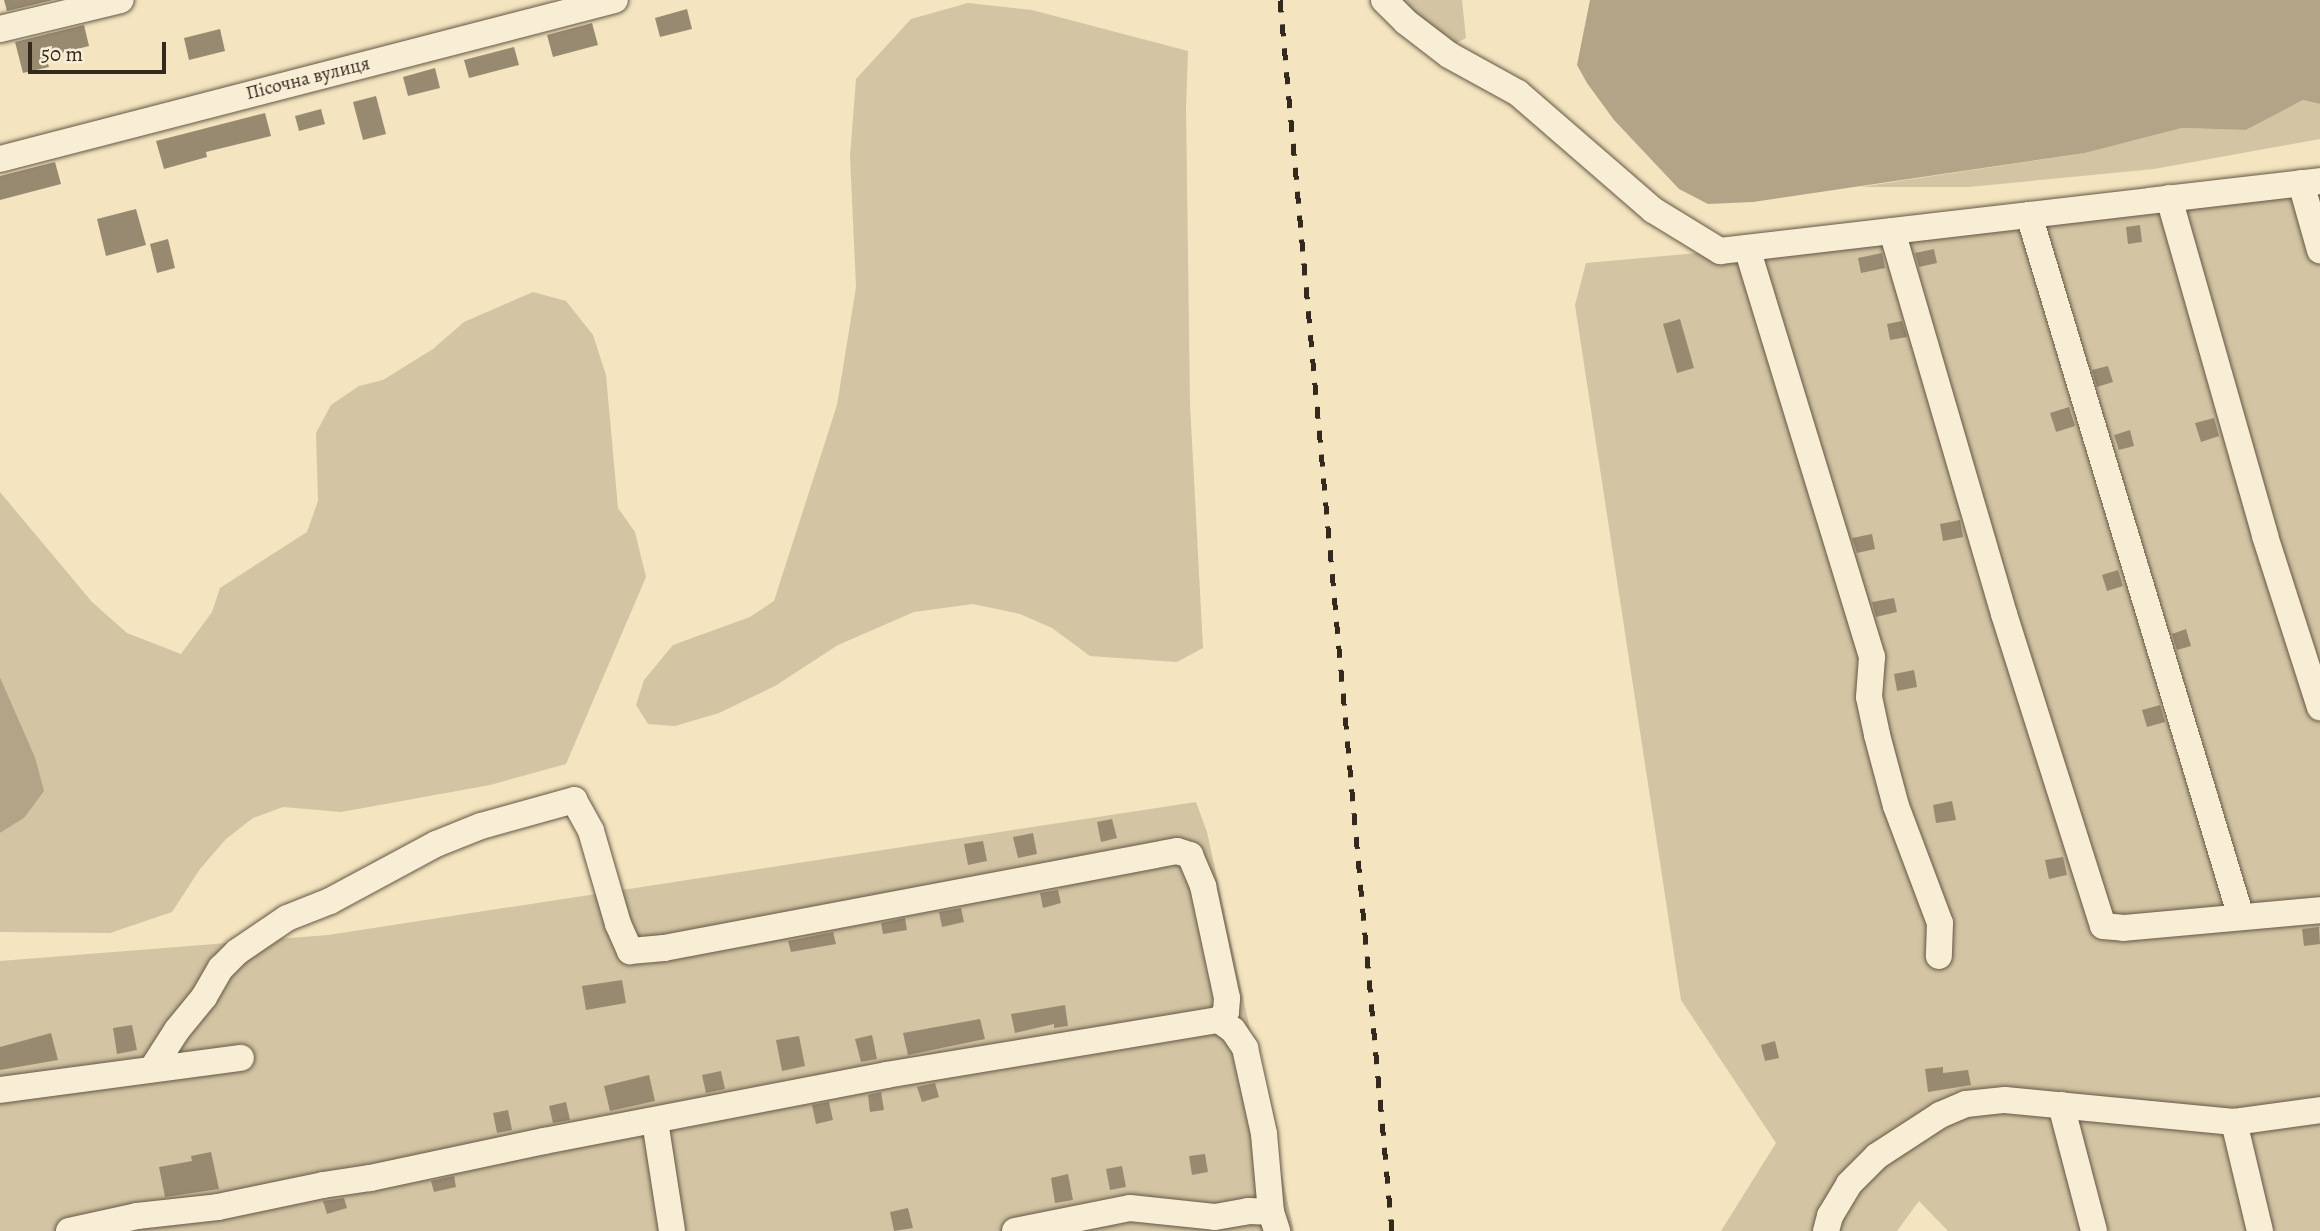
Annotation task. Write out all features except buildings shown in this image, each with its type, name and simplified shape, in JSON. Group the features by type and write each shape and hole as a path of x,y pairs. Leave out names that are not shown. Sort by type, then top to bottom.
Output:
{"street":[{"path":"0,29 121,0"},
{"name":"Пісочна вулиця","path":"0,159 615,0"},
{"path":"1384,0 1406,22 1450,54 1518,93 1653,210 1720,251 2310,182 2320,250"},
{"path":"2169,198 2265,536 2320,707"},
{"path":"2029,215 2242,917"},
{"path":"1892,231 2004,614 2103,926 2112,929 2320,909"},
{"path":"1747,248 1872,657 1869,697 1877,735 1896,806 1940,923 1939,956"},
{"path":"69,1231 137,1216 218,1207 886,1075 1219,1020 1226,1013 1227,998 1203,886 1190,855 1177,851 664,948 631,951 618,924 590,831 574,800 499,820 436,844 330,901 287,918 237,951 221,968 204,997 177,1030 152,1069"},
{"path":"1015,1231 1130,1208 1215,1217 1248,1211 1274,1222 1264,1134 1251,1069 1245,1048 1234,1030 1219,1020"},
{"path":"0,1090 241,1058"},
{"path":"1826,1231 1830,1216 1850,1184 1877,1156 1940,1115 1966,1104 2005,1100 2234,1122 2320,1110"},
{"path":"2061,1105 2094,1231"},
{"path":"655,1121 673,1231"},
{"path":"2234,1122 2260,1231"}],"shaded area":[{"path":"1392,0 1462,0 1466,38 1453,45"},
{"path":"1590,0 2320,0 2320,104 2303,100 2246,130 2182,128 2085,153 1753,202 1708,204 1679,189 1614,120 1587,83 1577,65"},
{"path":"968,3 1032,10 1188,51 1186,108 1190,404 1203,648 1177,662 1090,656 1052,628 1020,614 973,604 914,612 838,645 775,686 719,713 675,726 648,724 636,705 644,680 673,645 750,617 774,601 837,405 856,287 850,156 856,79 911,19"},
{"path":"2303,100 2320,104 2320,139 2154,169 1969,187 1860,187 2085,153 2182,128 2246,130"},
{"path":"2320,181 2320,1231 1948,1231 1919,1201 1897,1231 1721,1231 1776,1143 1681,1000 1575,305 1586,263 1720,251"},
{"path":"533,292 566,301 593,335 606,375 618,508 635,532 646,577 566,764 490,785 341,812 283,807 253,818 226,839 200,869 172,912 110,933 0,932 0,833 24,818 35,757 0,677 0,492 92,602 127,633 181,654 212,612 220,588 307,532 318,501 316,433 331,405 359,386 383,380 433,349 464,322"},
{"path":"0,677 35,757 44,791 24,818 0,833"},
{"path":"1196,802 1207,832 1294,1231 0,1231 0,961 328,935"}],"railway":[{"path":"1280,0 1392,1231"}]}
